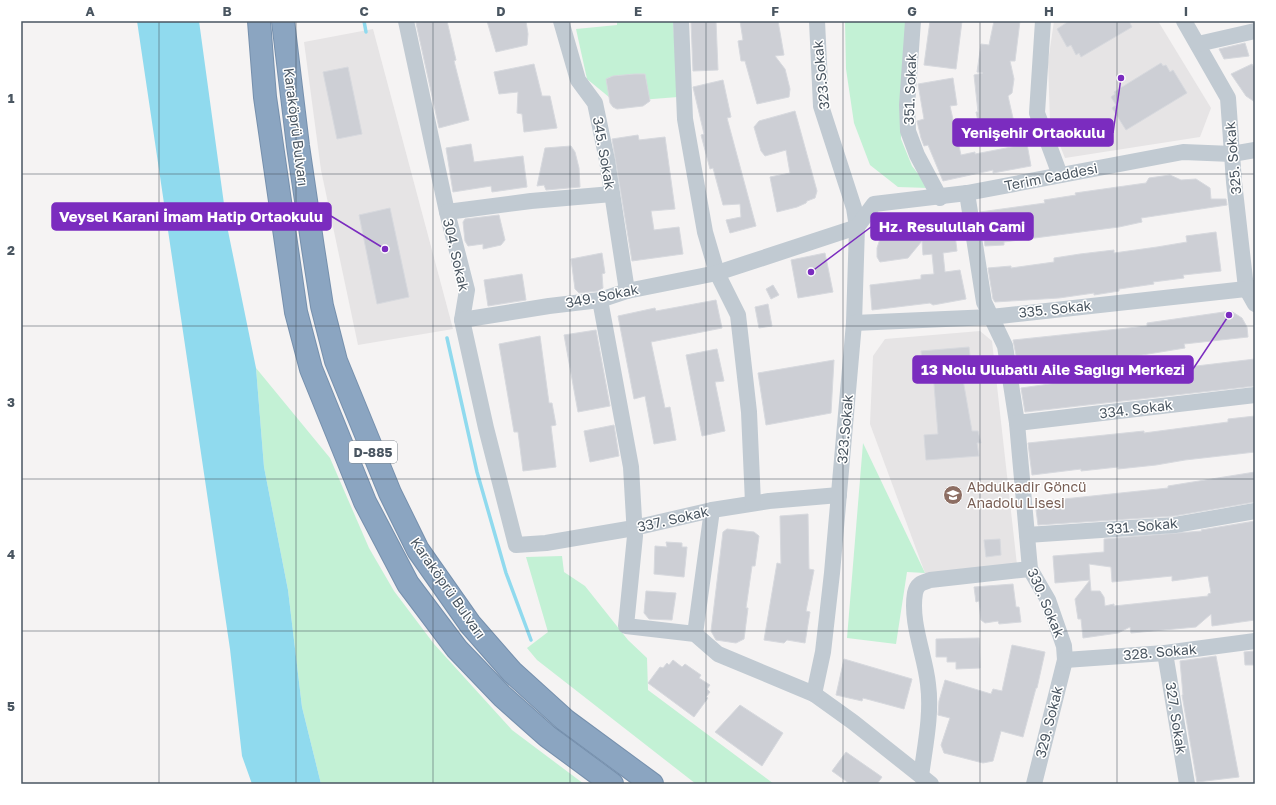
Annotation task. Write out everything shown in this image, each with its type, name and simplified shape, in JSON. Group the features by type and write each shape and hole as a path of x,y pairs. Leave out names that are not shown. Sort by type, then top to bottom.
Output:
{"highway":[{"name":"Karaköprü Bulvarı","path":"259,21 265,98 296,312 311,369 365,502 408,584 457,648 502,696 547,736 612,784"},
{"name":"Karaköprü Bulvarı","path":"283,21 298,146 313,248 322,306 334,354 364,432 418,550 470,624 512,672 565,720 652,784"}],"street":[{"name":"304. Sokak","path":"406,21 447,212 467,290 462,320 486,428 514,536"},
{"name":"345. Sokak","path":"562,21 578,80 595,103 607,160 627,291"},
{"path":"680,21 685,119 705,232 717,273 738,315 749,412 753,503"},
{"name":"323.Sokak","path":"814,694 824,644 839,494 854,323 857,227 854,208 821,106 817,21"},
{"name":"351. Sokak","path":"913,21 907,106 908,131 917,155 940,198"},
{"path":"1043,21 1037,113 1060,175"},
{"name":"325. Sokak","path":"1184,21 1228,98 1232,154 1251,288 1255,304"},
{"path":"1198,44 1255,31"},
{"name":"Terim Caddesi","path":"857,227 874,204 940,198 1183,152 1232,154 1255,150"},
{"name":"330. Sokak","path":"967,193 984,302 1006,346 1016,423 1030,569 1048,600 1064,646 1065,660"},
{"path":"447,212 531,201 612,194"},
{"name":"349. Sokak","path":"462,320 600,300 627,291 717,273 857,227"},
{"name":"335. Sokak","path":"854,323 992,316 1251,288"},
{"path":"600,300 631,467 634,556 626,626 695,634 718,654 814,694 853,722 926,780"},
{"name":"334. Sokak","path":"1016,423 1255,395"},
{"name":"337. Sokak","path":"514,536 516,545 546,543 634,528 712,510 753,503 839,494"},
{"path":"695,634 712,510"},
{"name":"331. Sokak","path":"1027,535 1174,524 1255,511"},
{"path":"926,780 928,685 916,622 915,594 917,586 920,583 930,580 1030,569"},
{"name":"328. Sokak","path":"1065,660 1165,653 1255,642"},
{"name":"327. Sokak","path":"1165,653 1187,784"},
{"name":"329. Sokak","path":"1034,784 1065,660"}],"shaded area":[{"path":"1054,21 1158,21 1211,108 1200,137 1065,158 1050,121 1048,62"},
{"path":"373,29 453,329 358,345 321,170 304,42"},
{"name":"Abdulkadir Göncü Anadolu Lisesi","path":"980,331 992,341 1017,565 935,576 925,573 870,424 873,356 885,339"}],"green space":[{"path":"617,21 673,21 678,97 615,102 587,79 576,29 617,25"},
{"path":"845,21 908,21 901,110 901,139 912,166 929,188 898,187 870,165 854,123 846,69"},
{"path":"256,368 330,458 369,548 394,591 434,644 512,730 584,784 321,784 302,707 288,590 264,467"},
{"path":"863,443 925,573 907,572 896,644 847,638"},
{"path":"562,556 564,572 585,586 628,640 647,658 648,690 774,784 696,784 537,660 527,648 548,632 526,557"}],"water":[{"path":"137,21 199,21 227,226 256,368 264,467 288,590 302,707 321,784 252,784 242,756 230,649"}],"building":[{"path":"426,21 447,21 456,60 454,61 469,120 439,128 416,23"},
{"path":"487,21 526,21 528,34 527,45 496,52"},
{"path":"716,21 718,70 693,71 691,22"},
{"path":"740,21 778,21 784,55 775,56 785,69 790,89 789,97 757,104 745,61 741,61 738,41 743,40"},
{"path":"930,21 962,21 956,69 924,65"},
{"path":"994,21 1020,21 1015,61 1010,61 1014,79 1012,93 1008,96 1015,127 981,135 976,112 978,112 974,75 983,73 977,72 981,44 989,45"},
{"path":"1069,21 1129,21 1132,27 1081,57 1079,53 1076,55 1071,45 1067,47 1057,29"},
{"path":"1245,43 1249,56 1224,59 1219,49"},
{"path":"1161,63 1163,66 1166,65 1170,72 1173,70 1187,93 1126,130 1112,108 1116,105 1111,97 1115,94 1114,92"},
{"path":"534,64 542,96 550,96 557,128 524,132 522,114 517,113 518,92 499,94 494,72"},
{"path":"1252,64 1255,69 1255,102 1246,96 1231,74"},
{"path":"348,67 362,134 337,139 323,72"},
{"path":"645,74 650,101 643,106 617,109 613,107 610,103 606,79 613,76"},
{"path":"953,78 957,105 950,106 961,155 975,152 975,154 1027,144 1031,166 993,173 993,170 943,181 928,145 924,146 921,138 917,121 924,119 918,84"},
{"path":"723,80 731,117 727,118 756,226 730,233 726,220 741,217 740,204 723,205 713,168 710,169 701,135 704,134 693,87"},
{"path":"795,111 817,191 815,198 807,201 806,203 777,212 770,177 790,173 786,150 765,156 761,151 754,127 759,121"},
{"path":"638,135 639,140 665,137 675,209 651,211 654,230 679,227 683,254 632,261 612,139"},
{"path":"471,144 474,162 523,156 527,187 492,192 491,186 453,192 446,148"},
{"path":"571,146 575,152 579,168 580,187 546,190 544,185 537,186 545,148"},
{"path":"1170,175 1181,180 1196,179 1210,188 1211,199 1226,199 1227,205 1141,218 1142,222 1119,227 1004,242 1004,245 985,246 980,212 1045,203 1044,200 1076,195 1075,193 1146,183 1149,178"},
{"path":"390,208 409,297 377,304 359,215"},
{"path":"499,215 505,240 501,245 483,249 483,244 468,246 465,241 463,222 465,219"},
{"path":"944,216 953,218 957,251 943,253 945,272 960,270 966,299 933,305 930,303 872,310 870,285 921,279 921,275 934,274 932,254 923,255 922,241 908,258 880,262 877,257 877,248 880,239 895,224 904,224 914,228 927,218"},
{"path":"1216,232 1221,271 1183,275 1184,278 1153,282 1154,284 1119,289 1119,291 1094,295 1094,293 1059,298 995,302 993,299 988,268 1011,266 1011,268 1054,262 1054,258 1080,254 1114,250 1114,253 1157,247 1187,242 1186,236"},
{"path":"602,253 605,273 602,274 603,288 598,291 579,293 575,289 571,259"},
{"path":"825,253 833,292 798,298 791,260"},
{"path":"522,274 526,300 488,306 484,280"},
{"path":"773,285 779,295 771,299 766,289"},
{"path":"716,300 722,328 651,342 665,408 670,407 676,440 654,444 645,396 634,399 618,316 655,308 656,311"},
{"path":"768,304 772,326 759,328 755,307"},
{"path":"1231,311 1242,318 1247,327 1248,337 1184,344 1185,348 1142,355 1062,362 1062,360 1018,366 1013,340 1147,326 1147,323"},
{"path":"596,330 610,406 578,412 564,335"},
{"path":"540,336 549,403 552,403 556,425 551,426 556,467 523,471 518,432 514,432 499,344"},
{"path":"969,347 972,373 962,374 972,431 978,431 981,443 977,443 979,456 926,460 924,435 938,434 933,372 923,373 921,351"},
{"path":"717,349 724,381 715,382 725,431 702,436 686,355"},
{"path":"1255,359 1255,386 1025,412 1021,388 1064,381 1097,378 1097,381 1188,372 1188,367"},
{"path":"834,360 831,413 766,425 758,373"},
{"path":"1255,416 1255,452 1118,469 1118,467 1081,471 1081,469 1032,475 1028,443 1144,431 1144,433 1228,422 1228,419"},
{"path":"614,425 619,456 590,462 584,431"},
{"path":"1255,472 1255,502 1174,516 1038,525 1035,502 1168,488 1168,486"},
{"path":"808,514 809,569 814,570 806,611 810,612 805,643 787,640 784,643 764,640 777,563 781,564 780,516"},
{"path":"1255,521 1255,620 1212,626 1211,614 1196,627 1131,633 1130,627 1118,633 1083,638 1081,619 1078,619 1075,599 1090,580 1055,583 1053,556 1104,552 1104,539 1202,531 1201,530","holes":["1089,564 1111,567 1112,582 1172,576 1172,581 1208,576 1211,593 1208,594 1208,596 1105,606 1104,597 1100,591 1091,591"]},
{"path":"727,529 754,532 759,536 755,566 752,566 746,608 748,608 744,639 736,643 716,640 711,631 723,532"},
{"path":"1000,539 1001,555 986,557 984,540"},
{"path":"666,542 682,543 682,547 687,547 684,577 654,574 655,546 667,547"},
{"path":"1013,584 1016,607 1019,607 1021,622 999,624 998,621 985,623 981,620 979,601 976,602 974,587"},
{"path":"646,591 676,593 672,620 649,619 644,613"},
{"path":"979,638 980,668 956,669 956,662 947,662 947,657 936,657 936,639"},
{"path":"1012,645 1045,652 1037,688 1023,737 1001,731 993,761 983,763 944,753 941,745 950,718 938,715 939,701 945,680 991,694 993,689 1002,691"},
{"path":"1255,651 1255,665 1245,665 1244,652"},
{"path":"1216,656 1239,777 1197,782 1182,695 1180,661"},
{"path":"844,659 912,679 904,709 863,698 862,701 836,695"},
{"path":"673,660 682,667 685,664 701,675 699,678 710,685 707,689 710,692 706,697 708,698 694,717 648,683 660,667 663,668 667,663 669,665"},
{"path":"740,705 783,733 762,766 715,732"},
{"path":"846,752 882,777 877,784 850,784 832,771"}],"waterway":[{"path":"364,21 366,32"},
{"path":"447,338 477,472 506,573 531,640"}],"place":[{"name":"Yenişehir Ortaokulu","path":"1121,78"},
{"name":"Veysel Karani İmam Hatip Ortaokulu","path":"385,249"},
{"name":"Hz. Resulullah Cami","path":"811,272"},
{"name":"13 Nolu Ulubatlı Aile Sağlığı Merkezi","path":"1229,315"},
{"name":"Abdulkadir Göncü Anadolu Lisesi","path":"953,495"}]}
